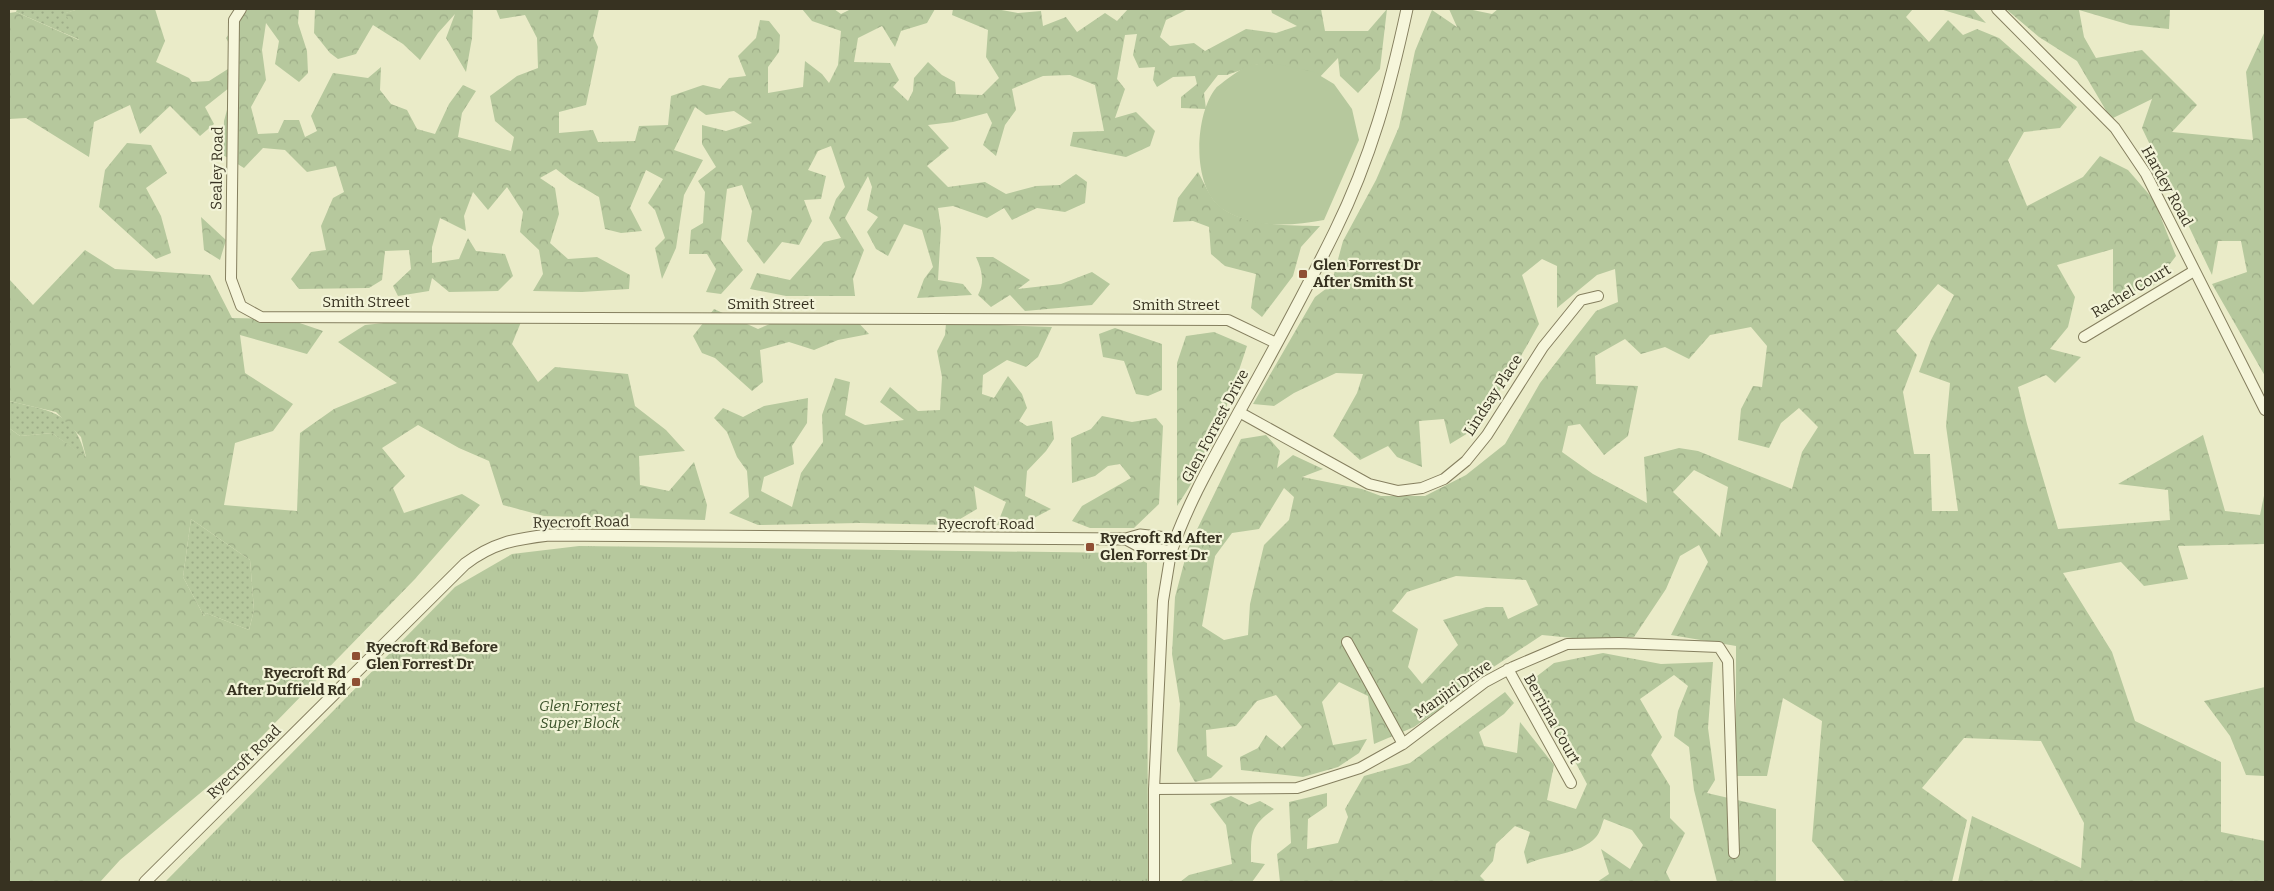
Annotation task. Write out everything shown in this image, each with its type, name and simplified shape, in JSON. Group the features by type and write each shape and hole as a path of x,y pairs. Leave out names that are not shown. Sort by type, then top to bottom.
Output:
{"street":[{"name":"Sealey Road","path":"241,9 234,20 231,279 241,306 261,317"},
{"name":"Glen Forrest Drive","path":"1154,882 1154,789 1163,601 1172,552 1205,471 1239,412 1335,231 1363,170 1381,117 1407,9"},
{"name":"Hardey Road","path":"1997,9 2115,128 2146,174 2265,410"},
{"name":"Rachel Court","path":"2084,337 2194,270"},
{"name":"Lindsay Place","path":"1239,412 1369,484 1398,491 1422,488 1444,479 1466,461 1487,436 1543,347 1581,300 1598,296"},
{"name":"Smith Street","path":"261,317 1228,320 1276,343"},
{"name":"Ryecroft Road","path":"145,882 465,564 483,550 499,544 521,538 549,535 1126,539 1140,535 1176,539"},
{"name":"Ryecroft Road","path":"1126,539 1139,546 1172,552"},
{"path":"1347,642 1403,744"},
{"name":"Manjiri Drive","path":"1154,789 1297,788 1360,768 1403,744 1485,682 1508,669 1567,644 1619,643 1719,647 1728,661 1734,853"},
{"name":"Berrima Court","path":"1508,669 1571,783"}],"green space":[{"path":"17,9 79,9 66,13 80,40 16,12"},
{"path":"79,9 155,9 165,41 156,62 189,78 192,82 209,81 239,62 226,38 248,9 299,9 298,23 307,51 308,73 299,82 275,64 279,41 266,23 262,50 266,80 251,107 258,134 278,133 284,120 299,120 305,137 317,131 311,116 333,73 368,78 381,67 380,90 391,104 407,110 417,129 435,134 449,104 463,85 476,91 462,113 458,137 511,151 514,137 495,121 490,96 517,76 538,68 537,38 525,15 500,19 496,9 599,9 593,36 598,47 586,105 559,112 559,133 593,130 598,142 635,141 639,126 668,125 671,96 703,85 720,89 729,78 746,76 738,56 756,38 760,20 769,21 780,35 779,52 768,67 768,93 803,87 805,61 822,74 829,83 838,65 841,31 812,21 802,9 834,9 841,14 851,9 935,9 927,23 901,31 895,47 882,26 858,38 854,62 890,63 899,80 893,87 908,101 913,91 914,78 928,62 942,75 955,82 956,94 982,95 999,78 986,57 988,30 952,15 953,9 996,9 1018,13 1041,11 1043,26 1066,17 1077,32 1105,13 1117,21 1128,9 1188,9 1166,20 1160,37 1170,46 1194,43 1205,51 1246,29 1276,33 1297,26 1272,13 1271,9 1321,9 1325,31 1368,31 1387,9 1380,69 1358,93 1340,76 1338,58 1316,81 1258,64 1227,75 1218,75 1204,93 1206,109 1181,108 1181,97 1197,84 1195,76 1173,77 1157,87 1153,80 1155,67 1139,68 1133,55 1137,34 1125,35 1117,79 1125,89 1115,118 1136,112 1155,131 1150,146 1126,157 1070,146 1073,132 1104,131 1095,85 1070,75 1043,76 1012,89 1016,110 1005,125 996,156 983,145 992,123 987,113 953,122 928,125 949,148 927,166 948,187 985,182 1006,194 1036,186 1060,185 1076,174 1087,182 1085,203 1065,212 1037,208 1012,220 1004,208 987,218 953,206 938,208 941,228 938,280 963,284 972,295 917,298 924,279 933,267 922,230 904,224 888,256 876,249 867,232 878,217 867,210 872,187 868,176 845,218 864,250 853,279 855,296 786,296 750,289 757,273 790,280 824,242 841,238 829,218 836,199 845,187 831,146 818,151 808,170 826,176 821,199 804,200 812,221 799,245 782,242 764,264 747,241 752,211 742,185 727,189 721,240 743,270 721,294 706,292 716,269 707,254 689,254 691,230 703,223 705,192 698,181 716,167 702,144 702,125 726,131 752,123 734,111 706,115 695,107 674,150 703,160 684,195 676,248 662,279 655,248 665,238 655,210 648,203 663,179 646,170 630,208 642,231 621,233 605,229 599,197 570,180 556,169 540,178 555,188 559,214 550,243 568,259 597,257 630,275 629,289 582,292 533,291 543,274 539,250 520,232 523,212 507,187 488,210 473,192 464,216 466,231 440,218 432,247 432,263 459,259 468,238 476,251 505,254 513,276 498,291 449,292 432,278 429,291 398,296 393,286 411,269 409,250 385,251 382,280 369,288 299,289 291,279 311,252 326,250 321,226 333,198 344,192 336,166 307,172 285,150 263,148 244,168 223,155 224,121 234,84 205,107 214,124 200,136 170,106 140,134 130,105 94,122 89,157 26,118 9,119 9,13 16,12 79,40 65,13"},
{"path":"315,9 473,9 472,38 466,72 446,38 455,14 438,33 420,60 403,44 373,25 356,54 338,59 330,53 314,33"},
{"path":"1449,9 1468,9 1492,14 1498,9 1913,9 1906,17 1929,42 1948,20 1963,35 1977,29 1999,38 2077,107 2060,128 2024,132 2008,160 2027,206 2083,177 2100,156 2128,170 2154,200 2176,256 2153,286 2113,297 2113,249 2057,265 2075,297 2068,327 2050,349 2081,357 2055,383 2046,375 2018,387 2058,529 2170,520 2168,490 2118,484 2203,435 2225,511 2260,515 2265,491 2265,544 2178,546 2188,579 2144,586 2121,562 2063,573 2112,652 2135,721 2221,762 2221,832 2265,841 2265,882 1958,882 1972,816 2081,868 2084,823 2041,741 1964,738 1922,788 1967,820 1952,882 1845,882 1812,841 1822,721 1783,698 1767,776 1736,776 1736,646 1671,635 1708,562 1699,545 1680,556 1666,589 1634,637 1583,639 1542,635 1492,668 1414,727 1374,744 1368,696 1339,682 1322,702 1333,745 1367,739 1359,753 1338,767 1303,777 1241,770 1240,757 1258,748 1266,735 1282,748 1302,727 1276,695 1257,701 1236,726 1206,730 1207,756 1223,766 1211,778 1195,782 1177,751 1180,704 1172,654 1175,597 1188,548 1241,439 1266,435 1280,451 1277,468 1293,455 1323,469 1302,477 1362,489 1381,496 1425,496 1466,475 1505,444 1540,383 1596,311 1618,302 1615,269 1597,275 1557,308 1557,266 1542,259 1522,275 1539,324 1512,372 1473,430 1450,444 1444,419 1419,421 1422,467 1397,457 1388,446 1360,460 1333,436 1357,393 1363,374 1336,373 1294,393 1274,406 1253,404 1315,297 1331,285 1343,241 1376,180 1399,127 1415,51 1432,10 1457,27","holes":["1938,284 1954,295 1931,340 1919,372 1950,383 1946,426 1958,511 1932,511 1930,454 1914,454 1903,392 1917,355 1896,331","1751,327 1767,346 1762,387 1753,386 1741,409 1738,440 1769,448 1781,423 1799,408 1818,427 1802,452 1792,489 1698,451 1679,448 1644,457 1647,503 1593,474 1562,452 1568,426 1580,424 1604,455 1628,436 1638,386 1596,384 1595,356 1625,339 1641,354 1665,347 1689,359 1710,335","1694,470 1728,487 1720,537 1673,492","1284,488 1294,497 1289,520 1264,545 1250,604 1248,635 1224,640 1202,626 1215,556 1232,533 1259,529","1456,576 1526,580 1538,605 1508,619 1503,607 1486,607 1443,620 1458,645 1422,684 1408,667 1418,629 1392,611 1407,592"]},
{"path":"1940,9 1973,9 1986,23"},
{"path":"2006,9 2170,9 2169,29 2130,25 2079,10 2084,37 2096,58 2142,50 2197,105 2172,132 2253,140 2246,72 2265,31 2265,376 2212,284 2247,272 2241,241 2218,241 2212,275 2142,128 2152,99 2111,119 2077,61 2039,37"},
{"path":"1254,64 1277,64 1314,72 1334,84 1352,109 1359,140 1324,220 1299,224 1273,224 1261,223 1236,216 1224,210 1213,200 1201,170 1199,152 1203,116 1216,88 1244,67"},
{"path":"127,143 151,145 167,173 146,188 161,216 171,253 156,259 99,207 105,170"},
{"path":"1198,172 1215,202 1228,212 1253,221 1281,225 1320,226 1301,247 1293,276 1262,317 1251,308 1256,274 1225,266 1211,254 1209,227 1193,221 1173,222 1178,198"},
{"path":"201,217 226,240 220,260 204,250"},
{"path":"85,250 115,269 210,275 232,318 288,319 323,331 307,354 240,335 245,373 293,404 273,431 235,443 224,505 297,511 300,433 334,409 397,383 338,342 365,325 488,312 521,322 512,344 538,382 555,367 628,374 635,406 666,430 685,451 639,456 640,485 669,491 694,462 707,505 705,520 544,516 503,505 489,461 459,448 418,425 382,448 405,476 393,488 404,513 462,494 480,505 414,580 235,764 120,860 100,882 9,882 9,428 20,436 52,433 86,457 81,437 56,412 9,401 9,279 33,305","holes":["191,519 250,560 254,610 249,630 206,613 204,616 183,577"]},
{"path":"976,257 993,257 1030,280 1018,289 1061,284 1092,272 1110,284 1092,305 1025,311 1010,295 991,307 978,295 982,276"},
{"path":"714,309 758,329 796,313 854,318 869,334 838,340 814,350 789,342 760,350 763,382 752,391 715,358 702,353 693,336"},
{"path":"946,323 1052,327 1038,357 1026,367 1007,360 983,375 982,394 994,398 1008,376 1022,394 1027,408 1019,421 1027,426 1052,421 1054,439 1046,451 1027,471 1025,496 1051,509 1021,525 997,525 1006,502 974,486 977,509 950,525 859,523 758,525 729,513 749,497 747,471 737,457 727,432 714,418 723,408 743,417 764,406 808,398 807,423 792,446 794,464 764,477 761,491 792,507 801,473 823,442 822,415 835,378 850,382 845,415 865,425 904,420 880,402 890,387 918,411 940,410 942,377 937,351 945,335"},
{"path":"1115,328 1162,344 1162,390 1148,396 1136,394 1124,361 1103,357 1099,334"},
{"path":"1214,332 1247,346 1210,448 1177,506 1177,363 1186,336"},
{"path":"9,401 48,411 68,422 81,442 86,458 52,433 20,436 9,428"},
{"path":"1102,416 1132,422 1156,418 1163,426 1159,504 1134,528 1090,528 1072,521 1082,506 1131,478 1120,464 1108,466 1095,476 1072,483 1071,438 1091,429"},
{"path":"191,519 250,560 254,610 249,630 206,613 204,616 183,577"},
{"name":"Glen Forrest Super Block","path":"579,546 1125,553 1147,563 1148,882 165,882 455,587 512,554"},
{"path":"1603,653 1661,664 1713,662 1708,728 1715,780 1707,793 1776,809 1776,882 1717,882 1694,790 1689,747 1674,736 1678,711 1688,686 1674,675 1640,699 1662,737 1651,755 1670,786 1670,818 1685,833 1666,872 1671,882 1597,882 1609,874 1601,849 1630,869 1643,845 1632,830 1604,819 1600,831 1589,843 1573,851 1527,864 1524,852 1530,832 1515,826 1496,844 1493,861 1480,876 1486,882 1280,882 1277,854 1291,843 1289,802 1327,793 1327,806 1308,819 1307,849 1338,843 1348,817 1345,809 1364,776 1410,763 1505,692 1514,703 1504,714 1479,732 1484,746 1517,753 1520,722 1554,765 1547,800 1576,809 1587,784 1571,754 1540,709 1532,680 1554,663"},
{"path":"2265,687 2265,776 2246,775 2230,736 2204,701"},
{"path":"1231,796 1249,805 1260,801 1274,809 1256,826 1252,837 1251,862 1265,864 1252,882 1180,882 1189,875 1232,864 1226,825 1210,804"}],"place":[{"name":"Glen Forrest Dr After Smith St","path":"1303,274"},
{"name":"Ryecroft Rd After Glen Forrest Dr","path":"1090,547"},
{"name":"Ryecroft Rd Before Glen Forrest Dr","path":"356,656"},
{"name":"Ryecroft Rd After Duffield Rd","path":"356,682"}]}
